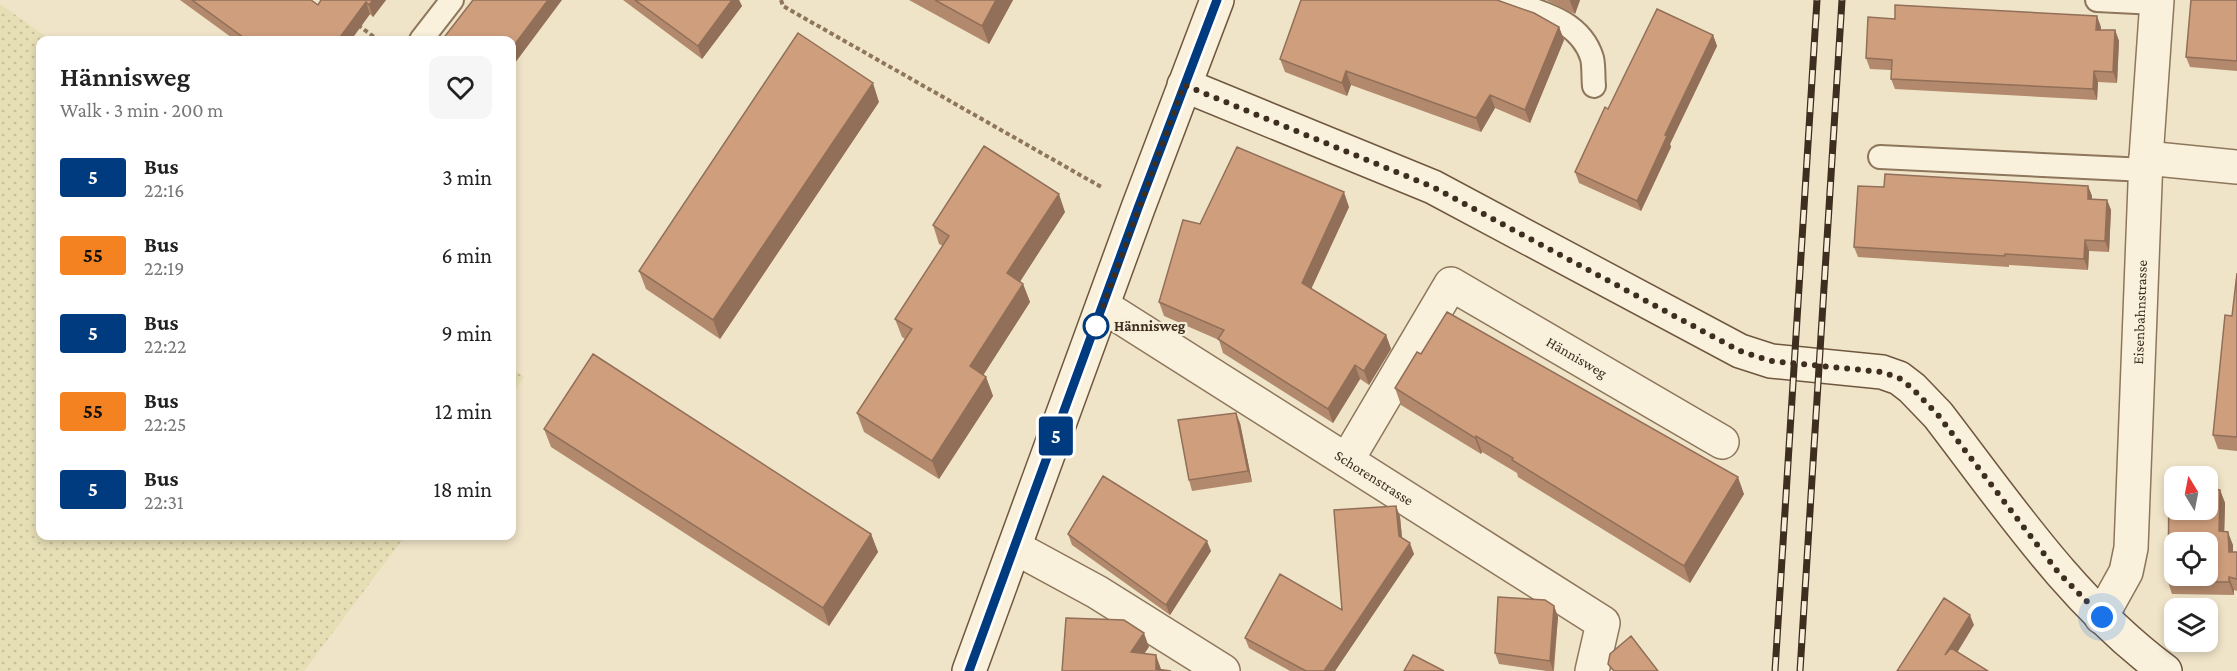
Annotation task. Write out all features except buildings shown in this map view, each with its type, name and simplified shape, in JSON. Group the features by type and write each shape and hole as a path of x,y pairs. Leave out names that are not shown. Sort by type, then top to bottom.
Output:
{"street":[{"path":"969,671 1016,548 1138,208 1217,0"},
{"name":"Eisenbahnstrasse","path":"2102,617 2126,572 2132,548 2146,164 2156,2"},
{"path":"1184,85 1433,187 1740,351 1771,361 1866,370 1899,378 1925,400 1938,415 2058,572 2146,665"},
{"path":"2146,164 2237,167"},
{"name":"Hännisweg","path":"1347,460 1451,284 1722,442"},
{"name":"Schorenstrasse","path":"1103,306 1603,623 1592,671"},
{"path":"1016,548 1097,592 1222,671"}],"lane":[{"path":"424,36 452,0"},
{"path":"1504,0 1563,22 1583,38 1592,59 1594,86"},
{"path":"2097,0 2156,2"},
{"path":"1880,157 2146,164"}],"path":[{"path":"781,0 783,6 1138,208"},
{"path":"352,20 373,36"}],"shaded area":[{"path":"0,4 45,36 36,36 36,540 402,540 304,671 0,671"},
{"path":"516,371 524,377 516,388"}],"railway":[{"path":"1775,671 1817,0"},
{"path":"1800,671 1842,0"}],"bus line":[{"name":"5","path":"969,671 1016,548 1138,208 1217,0"}],"place":[{"name":"Hännisweg","path":"1096,326"}],"route":[{"path":"1096,326 1184,85 1433,187 1740,351 1771,361 1882,372 1899,378 1925,400 1938,415 2058,572 2102,617"}]}
